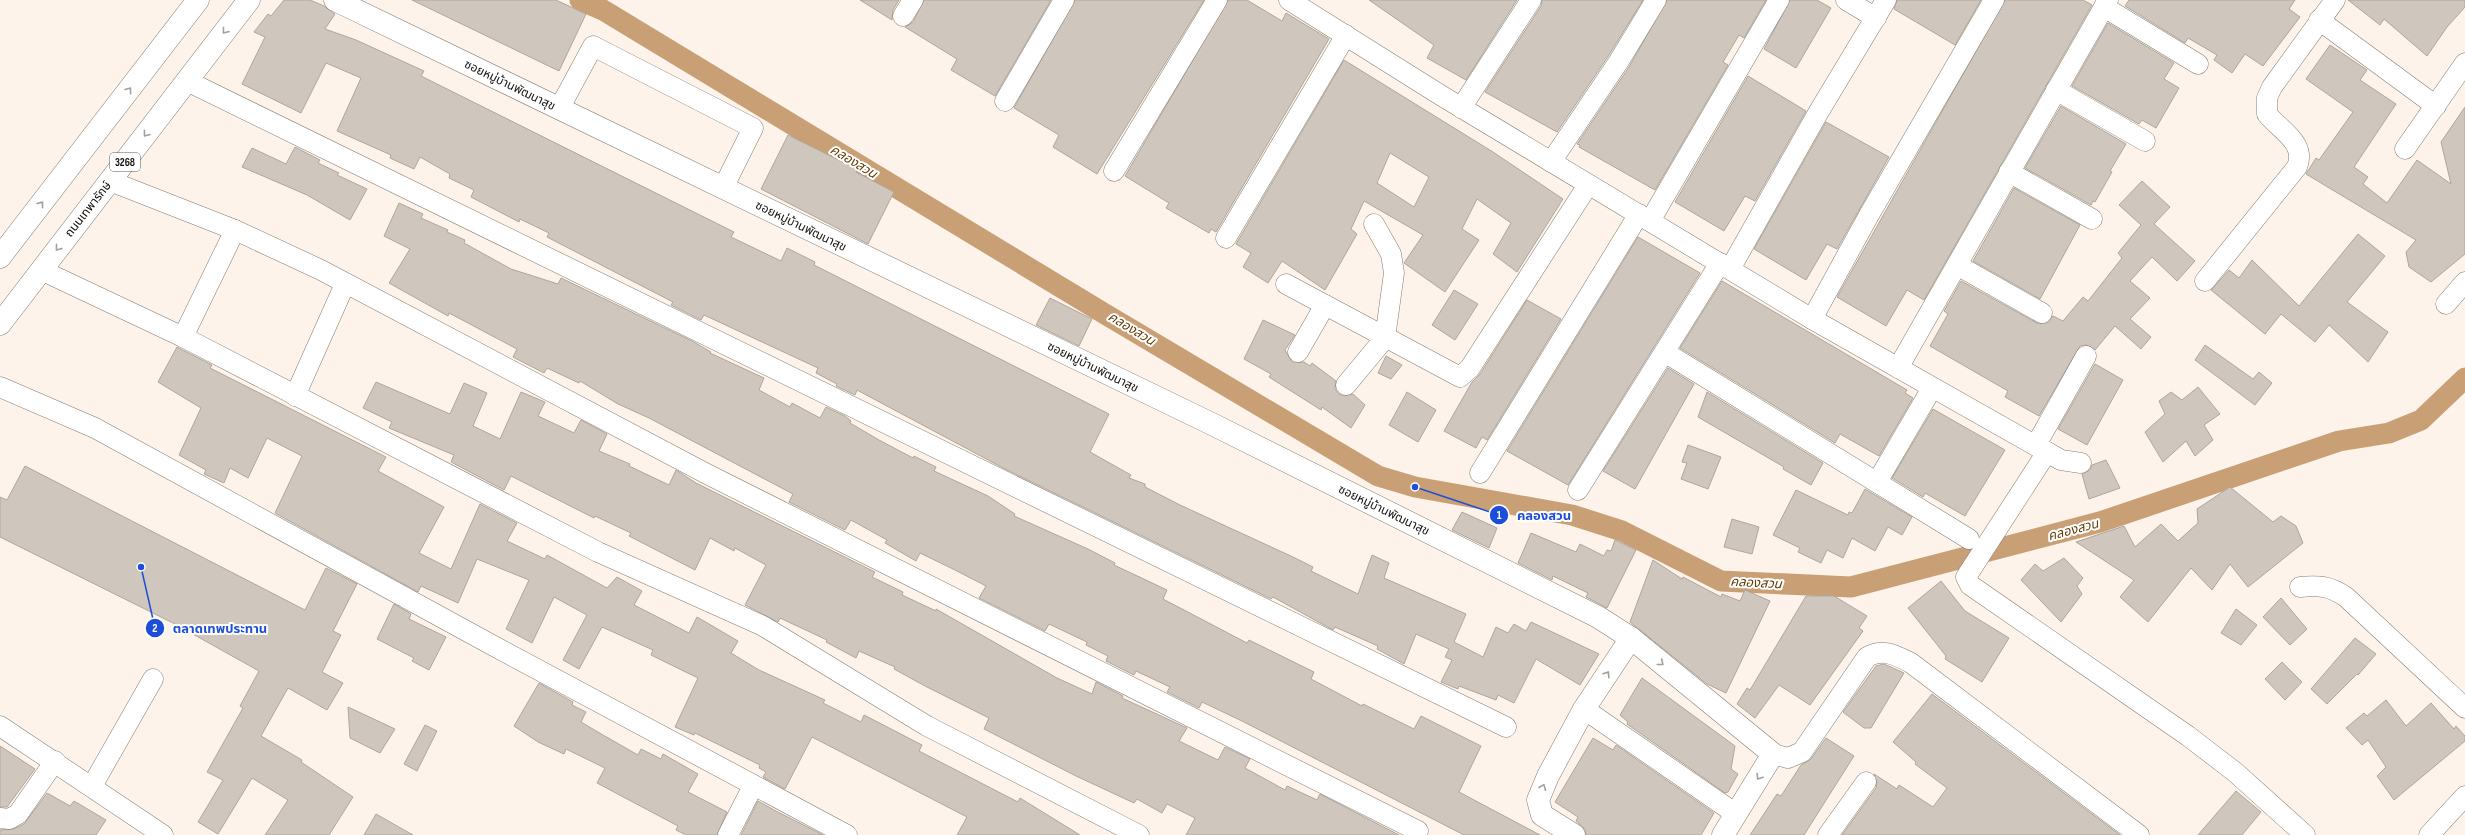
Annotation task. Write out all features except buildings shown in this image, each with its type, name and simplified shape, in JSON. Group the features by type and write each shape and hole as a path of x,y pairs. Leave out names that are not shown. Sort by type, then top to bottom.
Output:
{"street":[{"path":"0,257 198,0"},
{"name":"ถนนเทพารักษ์","path":"0,324 249,0"},
{"name":"ซอยหมู่บ้านพัฒนาสุข","path":"335,0 1219,428 1567,601 1631,638 1773,754"},
{"path":"1005,101 1064,0"},
{"path":"1114,171 1217,0"},
{"path":"1290,0 1461,108 1812,319 1932,388 2067,462 2081,463"},
{"path":"1461,108 1531,0"},
{"path":"1551,162 1619,61 1656,0"},
{"path":"1480,473 1644,218 1779,0"},
{"path":"1846,0 1876,18"},
{"path":"1578,490 1666,353 1725,266 1886,0"},
{"path":"1812,319 1869,215 1994,0"},
{"path":"2205,281 2297,167 2300,160 2298,148 2272,121 2267,114 2265,106 2272,87 2334,0"},
{"path":"1898,368 2106,4 2198,64"},
{"path":"2319,20 2436,106"},
{"path":"1226,238 1346,35"},
{"path":"559,109 593,46 753,128 723,188"},
{"path":"2405,149 2465,63"},
{"path":"186,81 1506,726"},
{"path":"2056,90 2145,141"},
{"path":"2009,172 2092,219"},
{"path":"110,181 235,230 321,270 345,284 714,477 1419,834"},
{"path":"1286,284 1456,376 1464,375 1588,185"},
{"path":"1346,385 1386,338 1394,273 1391,254 1374,224"},
{"path":"183,336 235,230"},
{"path":"1958,264 2042,313"},
{"path":"41,270 183,336 295,396 598,552 763,626 927,726 1138,835"},
{"path":"2446,304 2465,282"},
{"path":"295,396 345,284"},
{"path":"1298,352 1325,305"},
{"path":"1666,353 1969,539"},
{"path":"2086,356 2042,448 2001,523 1966,577 1974,589 2188,736 2235,772 2305,835"},
{"path":"0,386 95,428 753,786 847,835"},
{"path":"1877,482 1932,388"},
{"path":"2300,587 2321,585 2334,589 2346,597 2465,708"},
{"path":"1574,835 1542,815 1538,800 1548,776 1584,709 1631,638"},
{"path":"1723,835 1773,754 1788,758 1802,752 1867,657 1875,652 1886,652 1918,668 2139,835"},
{"path":"92,786 154,679"},
{"path":"1584,709 1736,814"},
{"path":"0,726 92,786 163,835"},
{"path":"0,818 9,819 18,814 55,762"},
{"path":"1828,835 1866,782"},
{"path":"728,835 753,786"},
{"path":"2429,835 2465,796"}],"waterway":[{"name":"คลองสวน","path":"580,0 603,10 1105,314 1378,476 1415,487 1572,515 1622,531 1721,581 1851,587 2100,522 2339,441 2389,433 2421,420 2465,378"}],"place":[{"name":"คลองสวน","path":"1415,487"},
{"name":"ตลาดเทพประทาน","path":"141,567"}]}
